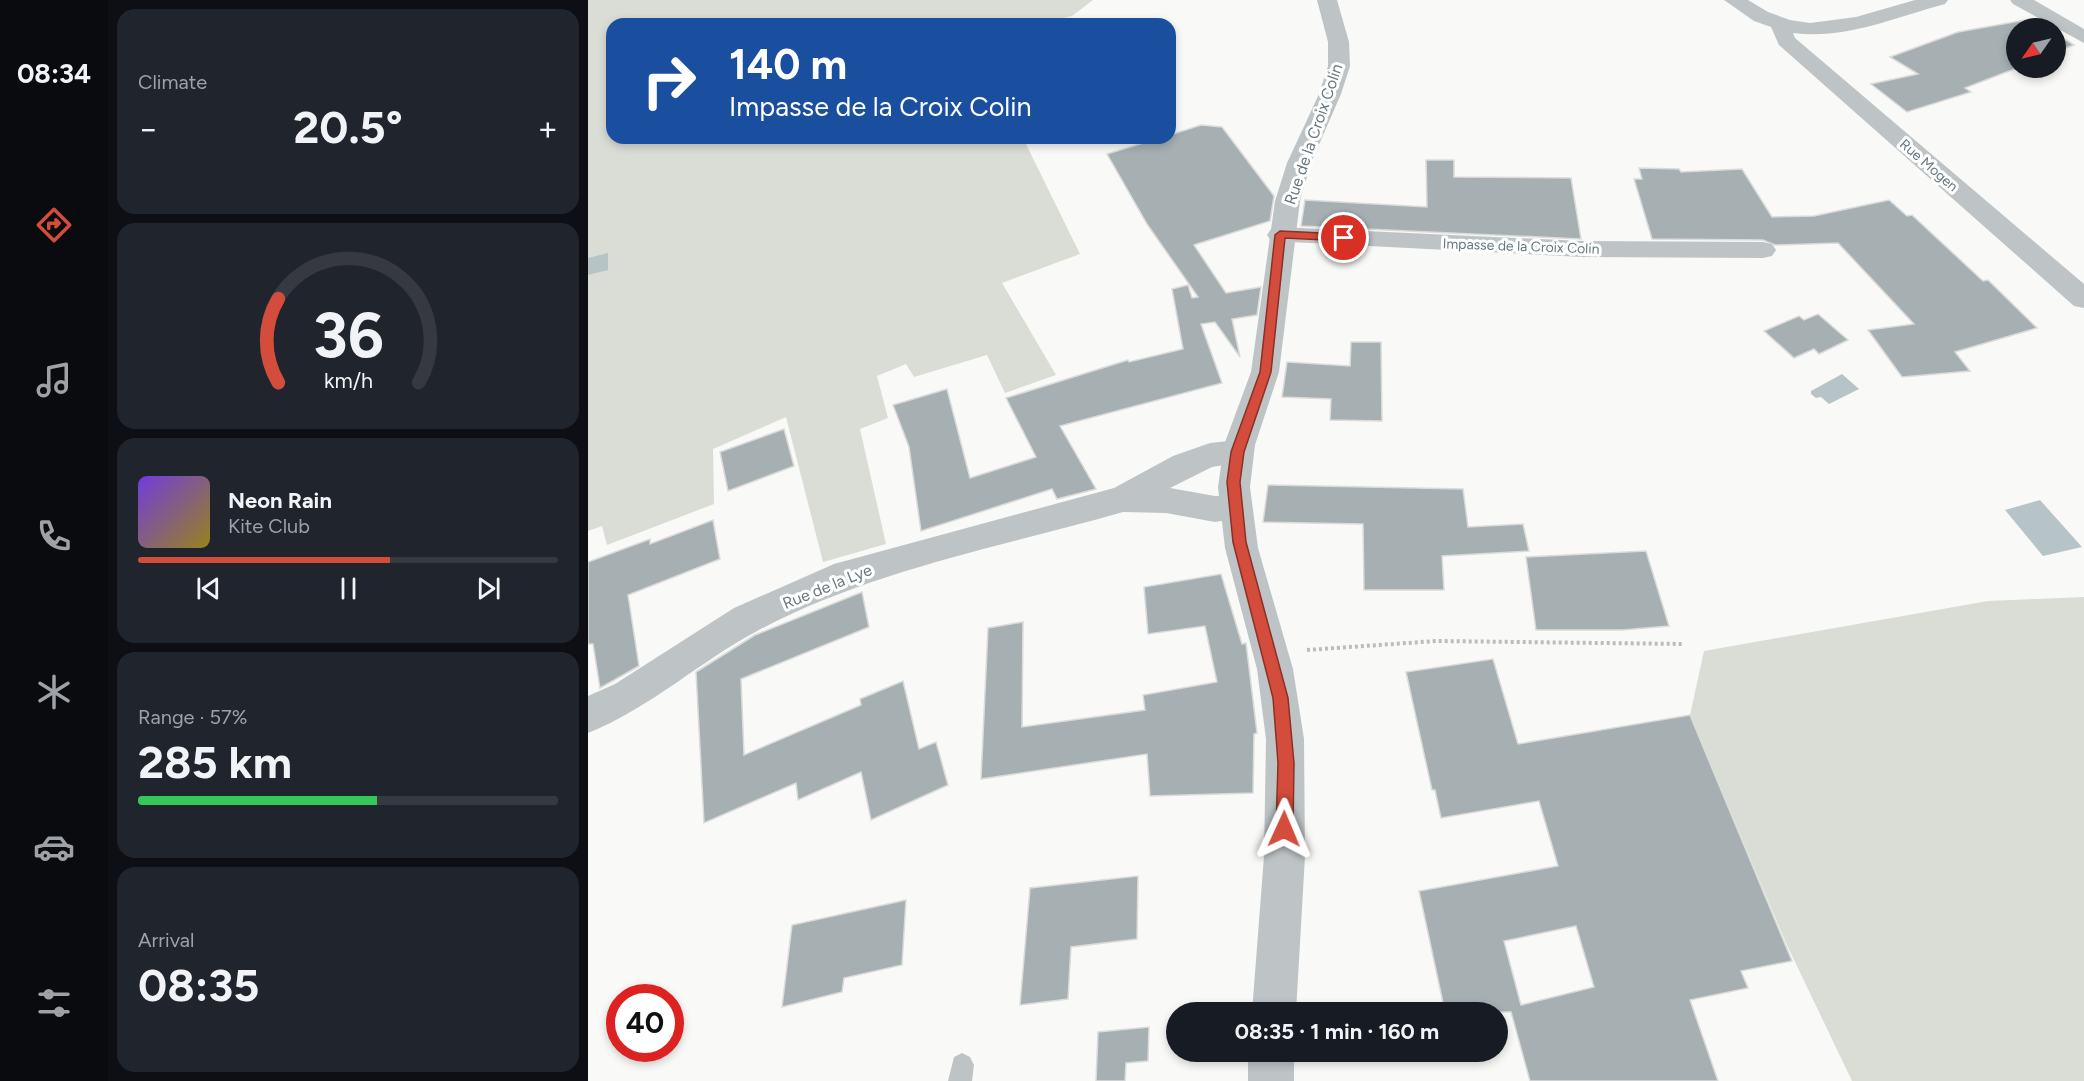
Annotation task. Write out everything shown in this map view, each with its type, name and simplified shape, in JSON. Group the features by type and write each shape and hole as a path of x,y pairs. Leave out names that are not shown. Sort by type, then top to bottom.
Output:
{"street":[{"name":"Rue de la Croix Colin","path":"1274,1002 1286,763 1280,698 1271,655 1240,542 1233,482 1238,452 1266,372 1280,235 1294,176 1340,63 1332,14 1327,0"},
{"path":"1734,0 1765,21 1781,26 1812,29 1858,23 1938,0"},
{"path":"2020,0 2084,38"},
{"name":"Rue Mogen","path":"1781,26 1786,41 2084,299"},
{"name":"Impasse de la Croix Colin","path":"1280,235 1582,249 1763,250"},
{"name":"Rue de la Lye","path":"588,715 628,696 746,619 846,574 1122,499 1184,465 1210,455 1238,452"},
{"name":"Rue de la Lye","path":"1122,499 1166,501 1215,509 1235,508"},
{"path":"1271,1062 1271,1081"}],"path":[{"path":"1271,655 1316,649 1436,641 1684,645"}],"shaded area":[{"path":"588,0 1093,0 1072,16 1064,18 606,18 606,144 1026,144 1080,254 1002,283 1056,375 1005,393 987,355 914,377 906,364 877,376 888,418 860,429 886,544 823,562 786,417 713,449 714,504 607,545 602,526 588,531"},
{"path":"608,253 608,270 588,275 588,258"},
{"path":"1842,374 1859,389 1829,404 1821,397 1816,398 1811,394 1811,391"},
{"path":"2040,500 2082,547 2043,556 2005,510"},
{"path":"2084,597 2084,1081 1852,1081 1786,943 1690,715 1704,651 1988,601"}],"building":[{"path":"2006,23 2006,72 1965,88 1971,92 1907,112 1871,84 1918,74 1890,57 1958,32"},
{"path":"2066,40 2074,45 2066,48"},
{"path":"1201,125 1222,127 1274,196 1270,221 1194,245 1226,293 1261,287 1257,315 1232,319 1240,357 1215,322 1201,324 1222,383 1060,426 1096,489 1057,499 1052,489 921,531 909,447 893,405 947,389 970,478 1036,457 1006,398 1128,360 1129,362 1183,349 1172,289 1188,285 1192,298 1198,297 1147,224 1107,154 1140,144 1176,144 1176,133"},
{"path":"1426,160 1454,160 1454,177 1571,178 1581,239 1301,226 1305,200 1427,207"},
{"path":"1639,168 1679,169 1681,172 1742,169 1772,217 1814,216 1889,200 1907,216 1912,215 1983,281 1988,280 2037,328 1955,352 1970,371 1902,377 1868,330 1914,324 1838,243 1775,245 1763,240 1652,239 1634,179 1642,179"},
{"path":"1818,314 1848,340 1819,354 1814,349 1794,358 1764,331 1799,316 1804,320"},
{"path":"1351,342 1381,342 1382,421 1330,420 1331,399 1282,397 1287,362 1350,366"},
{"path":"784,429 794,466 728,491 720,452"},
{"path":"1268,485 1463,489 1468,527 1523,524 1529,551 1442,556 1444,590 1364,590 1363,524 1263,522"},
{"path":"713,520 720,559 628,595 639,666 600,688 593,644 588,644 588,562 650,539 650,544"},
{"path":"1646,551 1669,626 1622,630 1536,630 1526,557"},
{"path":"1221,574 1242,644 1246,643 1257,733 1254,734 1253,793 1150,796 1147,754 981,779 988,628 1023,622 1022,727 1145,710 1143,695 1217,682 1205,626 1148,634 1144,587"},
{"path":"862,592 869,627 741,679 744,755 861,705 860,699 903,681 919,749 936,742 948,785 871,820 861,772 798,800 796,783 704,823 696,672 755,635"},
{"path":"1493,659 1518,744 1690,715 1792,961 1741,971 1748,988 1690,1000 1718,1081 1530,1081 1511,1012 1508,1012 1508,1002 1443,1002 1419,891 1558,866 1539,801 1441,818 1435,790 1432,790 1406,672","holes":["1576,926 1594,987 1521,1005 1504,941"]},
{"path":"1138,876 1137,939 1071,947 1068,999 1020,1005 1030,888"},
{"path":"906,900 902,965 844,978 842,992 782,1007 792,925"},
{"path":"1149,1027 1148,1061 1126,1063 1125,1081 1096,1081 1098,1032"}],"route":[{"path":"1284,829 1286,763 1280,698 1271,655 1240,542 1233,482 1238,452 1266,372 1280,235 1344,238"}]}
